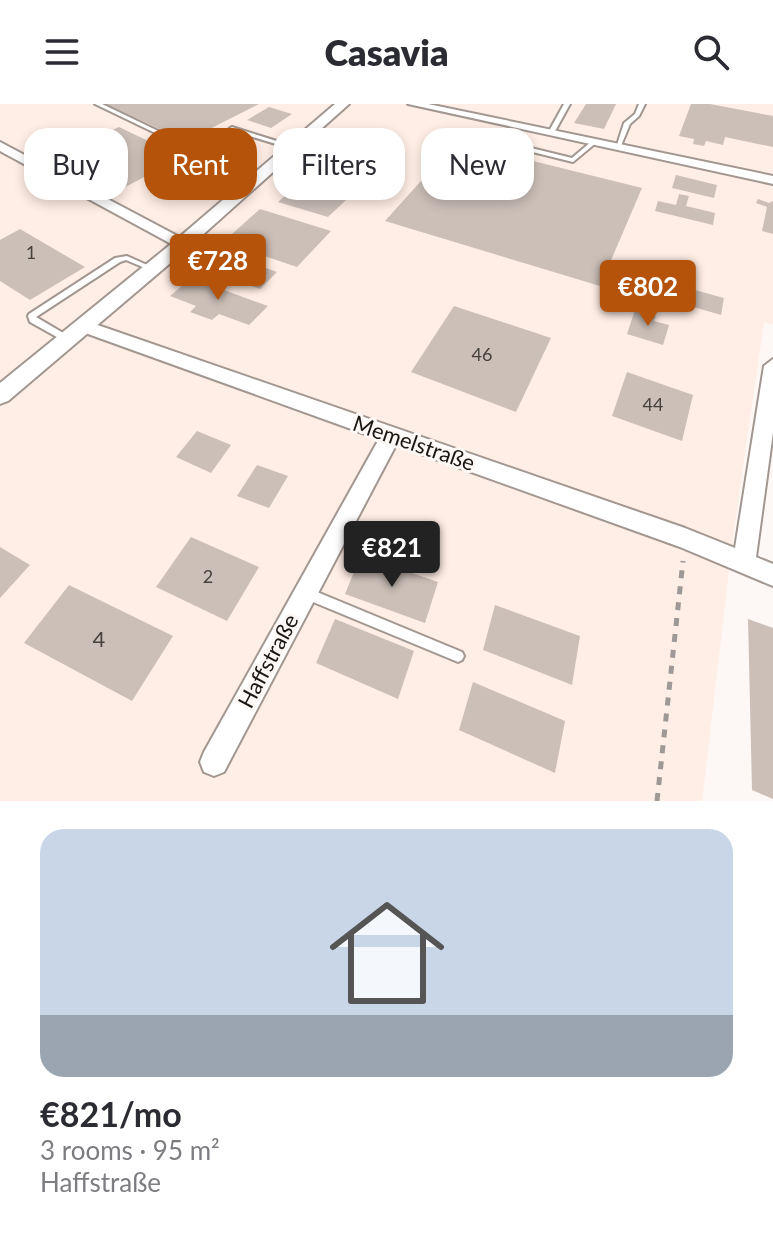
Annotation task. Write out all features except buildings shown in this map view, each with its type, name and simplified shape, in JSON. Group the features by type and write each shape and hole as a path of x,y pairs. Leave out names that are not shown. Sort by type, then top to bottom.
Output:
{"street":[{"path":"316,128 343,104"},
{"path":"413,104 773,180"},
{"path":"0,146 182,244"},
{"path":"257,180 273,166"},
{"path":"0,395 234,200"},
{"name":"Memelstraße","path":"75,333 391,435 685,538 773,575"},
{"path":"744,564 773,366"},
{"name":"Haffstraße","path":"214,762 391,435"}],"lane":[{"path":"98,104 148,128"},
{"path":"551,133 567,104"},
{"path":"618,147 627,123 637,115 642,104"},
{"path":"534,151 573,160 594,142"},
{"path":"75,333 33,320 32,316 118,260 127,258 152,269"},
{"path":"305,593 458,656"}],"path":[{"path":"657,801 685,538"}],"shaded area":[{"path":"0,104 773,104 773,324 764,323 733,537 702,801 0,801"}]}
